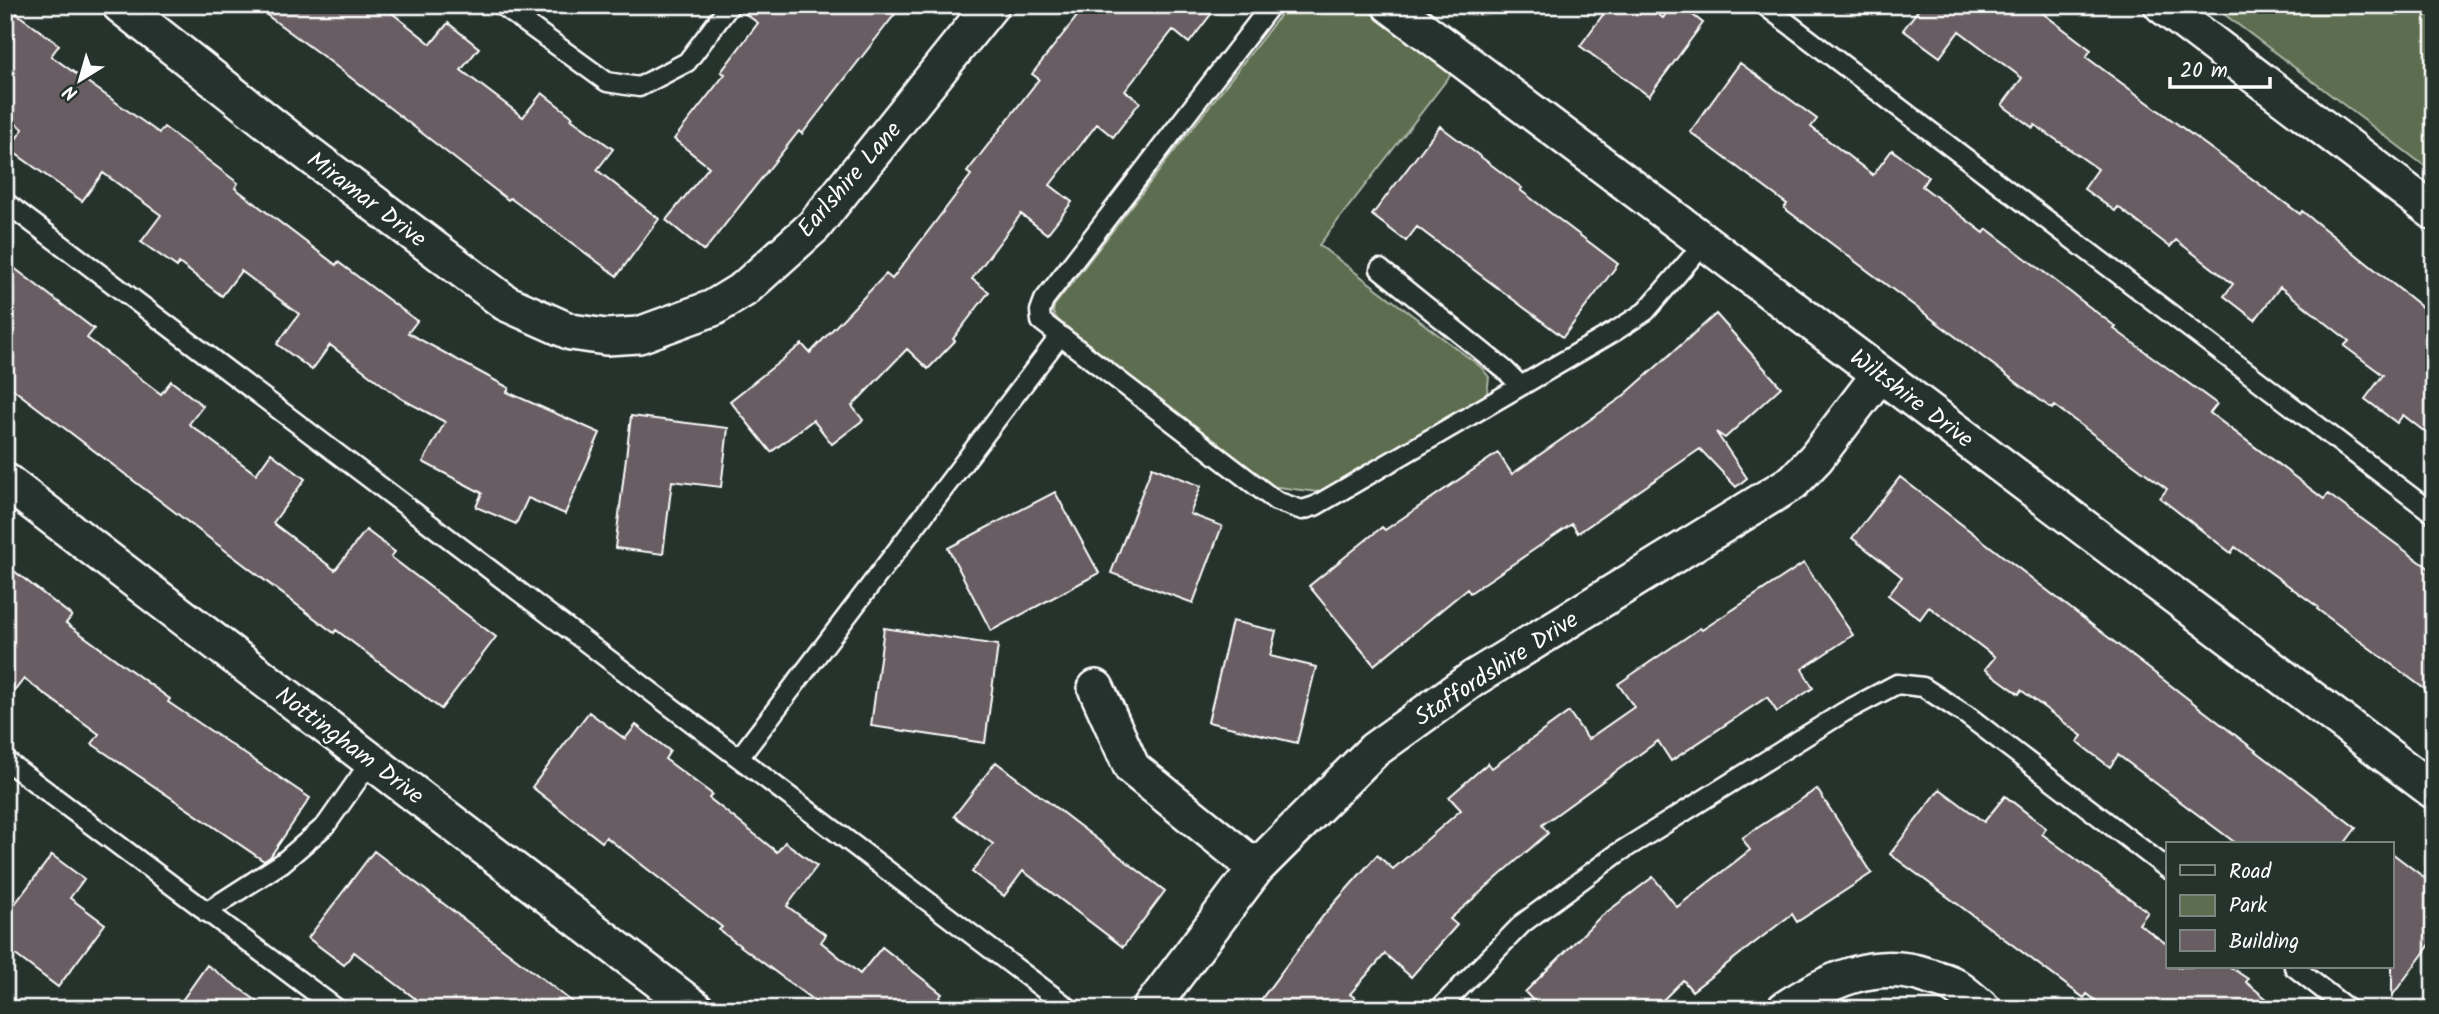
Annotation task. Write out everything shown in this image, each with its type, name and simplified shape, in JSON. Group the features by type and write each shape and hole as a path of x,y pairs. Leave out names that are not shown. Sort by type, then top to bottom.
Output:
{"street":[{"name":"Miramar Drive","path":"120,5 298,146 506,303 570,332 606,337 639,335"},
{"name":"Earlshire Lane","path":"639,335 713,308 744,289 814,226 991,5"},
{"name":"Wiltshire Drive","path":"1390,5 2434,792"},
{"path":"2162,5 2434,212"},
{"name":"Staffordshire Drive","path":"1150,1009 1256,868 1374,750 1452,694 1554,628 1793,482 1816,458 1880,374"},
{"name":"Nottingham Drive","path":"5,481 696,1009"},
{"path":"1096,688 1132,768 1256,868"},
{"path":"1785,1009 1813,990 1849,974 1879,969 1914,971 1951,984 1983,1009"}],"lane":[{"path":"501,5 607,82 639,86 687,62 730,5"},
{"path":"1271,5 1044,300 1040,311 1041,321 1276,501 1302,510 1315,506 1646,311 1705,242"},
{"path":"1764,5 2434,514"},
{"path":"5,202 1070,1009"},
{"path":"1380,268 1521,386"},
{"path":"739,758 1060,336"},
{"path":"1439,1009 1523,923 1618,853 1844,712 1897,684 1923,687 1968,716 2166,867"},
{"path":"5,760 337,1009"},
{"path":"206,912 282,863 326,825 371,761"},
{"path":"2295,968 2348,1009"}],"green space":[{"path":"1288,5 1365,5 1452,73 1319,245 1481,367 1489,377 1487,394 1325,493 1270,486 1058,320 1053,313 1054,306"},
{"path":"2212,5 2434,5 2434,173"}],"building":[{"path":"5,5 59,45 51,56 159,133 164,127 238,183 235,188 336,265 338,262 417,321 408,333 509,388 507,392 600,433 565,514 528,498 516,524 476,507 482,493 423,462 445,422 400,398 330,345 312,370 277,344 299,314 241,271 222,296 179,263 177,267 141,242 161,215 103,173 82,201 9,149 23,129 5,116"},
{"path":"253,5 382,5 431,44 448,23 479,48 461,70 523,117 542,93 573,117 571,119 613,149 597,170 659,219 617,276 510,198 508,200"},
{"path":"741,5 902,5 802,134 799,131 704,251 666,220 709,167 674,139 725,74 721,72 758,23 740,10"},
{"path":"1086,5 1218,5 1189,43 1173,30 1125,91 1140,102 1113,137 1097,124 1050,185 1072,202 1047,234 1021,214 972,279 989,292 953,339 955,341 928,369 907,349 852,406 863,420 832,444 813,420 771,452 730,401 802,344 810,353 886,274 892,279 971,175 967,172 1039,79 1032,74"},
{"path":"1610,5 1646,5 1663,18 1672,5 1680,5 1703,23 1649,96 1580,46"},
{"path":"1922,5 2032,5 2091,50 2086,57 2300,214 2302,211 2434,317 2434,439 2403,415 2397,423 2365,399 2383,375 2344,346 2349,341 2280,287 2255,320 2224,296 2233,284 2176,240 2170,247 2118,207 2115,211 2084,189 2098,169 2002,105 2022,78 1959,31 1940,57 1903,30"},
{"path":"1740,63 1817,119 1811,127 1873,175 1892,150 1928,177 1922,186 1984,233 1987,229 2116,327 2114,329 2217,404 2210,413 2324,499 2328,494 2434,572 2434,696 2235,547 2231,553 2160,498 2167,489 2055,406 2052,409 1784,208 1787,204 1690,132"},
{"path":"1440,126 1618,264 1563,337 1417,227 1406,241 1372,215"},
{"path":"5,261 94,329 87,338 161,394 171,381 203,406 189,424 256,474 271,453 305,479 273,523 335,570 366,530 395,552 391,557 496,637 441,709 336,630 334,633 5,383"},
{"path":"1716,314 1781,387 1725,438 1716,432 1747,478 1736,487 1700,449 1578,533 1572,524 1470,593 1467,589 1374,665 1309,586 1382,527 1385,530 1498,453 1512,474 1621,398"},
{"path":"631,416 728,428 721,487 672,481 663,554 615,548"},
{"path":"1152,467 1201,486 1190,514 1222,526 1193,603 1111,573"},
{"path":"1900,477 2356,828 2346,842 2234,842 2118,755 2110,767 2077,742 2082,736 2021,690 2019,694 1985,669 1995,657 1929,607 1920,619 1888,595 1902,577 1852,538"},
{"path":"1055,492 1099,573 991,631 948,548"},
{"path":"1804,563 1853,635 1802,669 1813,688 1777,712 1767,697 1671,761 1658,741 1542,825 1548,833 1450,919 1457,925 1411,977 1385,954 1350,994 1370,1009 1254,1009 1323,916 1377,855 1393,869 1461,810 1449,797 1488,763 1492,768 1569,712 1588,739 1634,707 1618,684 1700,628 1702,630"},
{"path":"5,564 72,616 66,623 170,699 168,702 310,798 270,857 264,861 92,744 99,734 24,679 5,703"},
{"path":"1232,621 1276,631 1270,656 1316,667 1297,743 1208,722"},
{"path":"884,628 998,645 985,743 871,726"},
{"path":"589,712 625,739 636,725 670,751 665,759 712,794 709,798 777,852 785,842 817,866 787,906 826,935 821,942 860,974 882,947 942,994 930,1009 825,1009 719,930 722,927 606,837 602,842 532,787"},
{"path":"996,762 1165,891 1123,947 1023,871 1004,896 972,872 993,844 954,816"},
{"path":"1817,789 1872,873 1797,922 1792,914 1692,991 1683,980 1654,1009 1541,1009 1525,992 1599,918 1653,877 1677,907 1750,850 1742,838"},
{"path":"1940,789 1984,822 2005,796 2046,828 2042,834 2148,912 2139,924 2166,944 2166,968 2232,968 2248,979 2246,982 2279,1009 2107,1009 2087,994 2084,998 1890,854"},
{"path":"374,851 581,1009 429,1009 354,952 344,965 308,938"},
{"path":"52,855 84,879 70,898 105,924 58,987 5,947 5,917"},
{"path":"2394,855 2434,885 2434,939 2392,996"},
{"path":"207,965 268,1009 176,1009"}]}
